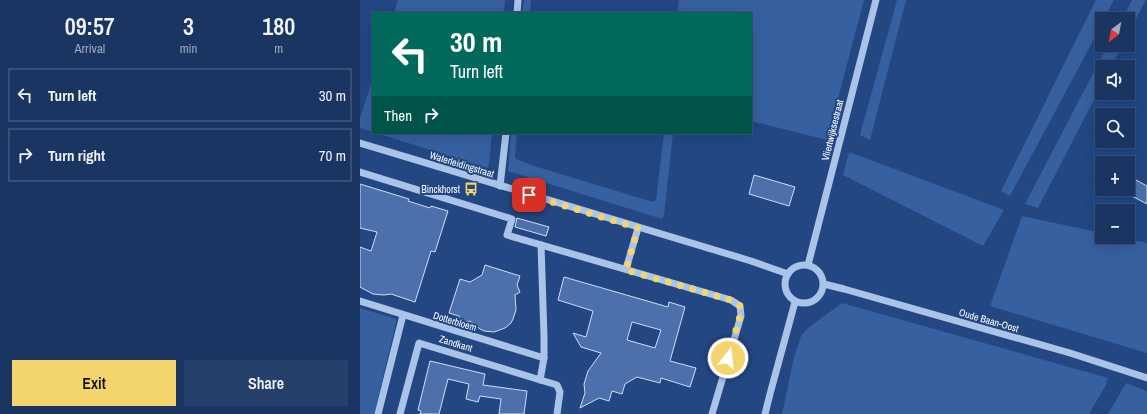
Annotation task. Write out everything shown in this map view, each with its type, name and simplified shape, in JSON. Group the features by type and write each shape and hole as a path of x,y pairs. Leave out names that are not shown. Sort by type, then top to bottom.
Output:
{"street":[{"path":"517,12 518,0"},
{"name":"Vliertwijksestraat","path":"808,265 876,0"},
{"path":"500,186 506,134"},
{"name":"Waterleidingstraat","path":"360,144 788,274"},
{"path":"360,172 512,219 507,235 731,300 740,306 740,316 712,414"},
{"path":"626,270 638,228"},
{"path":"540,380 544,358 541,245"},
{"path":"802,264 808,265 816,268 822,275 824,284 823,291 814,301 802,304 795,302 790,297 784,284 791,269 802,264"},
{"name":"Oude Baan-Oost","path":"824,284 1070,353 1147,378"},
{"name":"Dotterbloem","path":"360,301 544,358"},
{"path":"765,414 795,302"},
{"path":"378,414 403,315"},
{"name":"Zandkant","path":"400,414 419,343 557,385 560,392 557,414"}],"shaded area":[{"path":"398,0 505,0 504,12 394,12"},
{"path":"524,0 531,0 530,12 522,12"},
{"path":"679,0 864,0 827,140 752,121 752,12 677,12"},
{"path":"897,0 906,0 870,140 860,135"},
{"path":"1096,0 1114,0 1108,12 1095,12 1095,37 1010,196 1001,191"},
{"path":"1132,0 1146,0 1135,21 1135,12 1126,12"},
{"path":"1104,52 1118,52 1114,60 1100,60"},
{"path":"1095,70 1095,98 1038,208 1025,204"},
{"path":"372,81 372,132 360,128 360,118"},
{"path":"379,134 492,134 489,165 487,168"},
{"path":"511,134 517,134 516,159 534,166 653,202 656,200 664,134 673,134 664,215 662,219 508,171"},
{"path":"849,152 1004,210 983,246 843,175"},
{"path":"1022,216 1095,232 1095,244 1135,244 1135,240 1147,243 1147,353 990,306"},
{"path":"842,303 1108,378 1106,385 1089,414 782,414 794,357 801,336 808,328"},
{"path":"360,308 396,319 374,414 360,414"},
{"path":"1126,383 1147,391 1147,414 1108,414"}],"building":[{"path":"754,175 795,187 789,206 749,194"},
{"path":"1135,180 1147,186 1147,204 1132,196 1135,196"},
{"path":"360,184 409,199 408,201 430,208 431,206 448,211 435,252 431,251 415,302 391,294 373,294 360,287 360,247 371,251 377,232 360,228"},
{"path":"517,218 549,227 546,236 515,227"},
{"path":"485,265 520,276 517,285 520,292 515,295 516,310 513,319 505,328 494,332 484,331 470,321 463,323 459,316 449,313 460,279 470,282 482,275"},
{"path":"564,277 668,307 669,302 685,307 670,361 696,368 690,387 661,378 660,383 637,377 625,384 622,394 612,391 609,401 599,398 580,408 585,393 584,384 588,371 601,353 581,347 573,333 586,337 593,311 558,300","holes":["632,322 661,330 655,348 627,340"]},
{"path":"430,361 485,374 483,385 527,391 524,414 499,414 501,399 480,396 478,402 466,399 469,384 448,379 439,414 420,414 421,411 418,410"}],"place":[{"name":"Binckhorst","path":"471,189"}],"route":[{"path":"529,195 638,228 626,270 731,300 740,306 740,316 728,358"}]}
